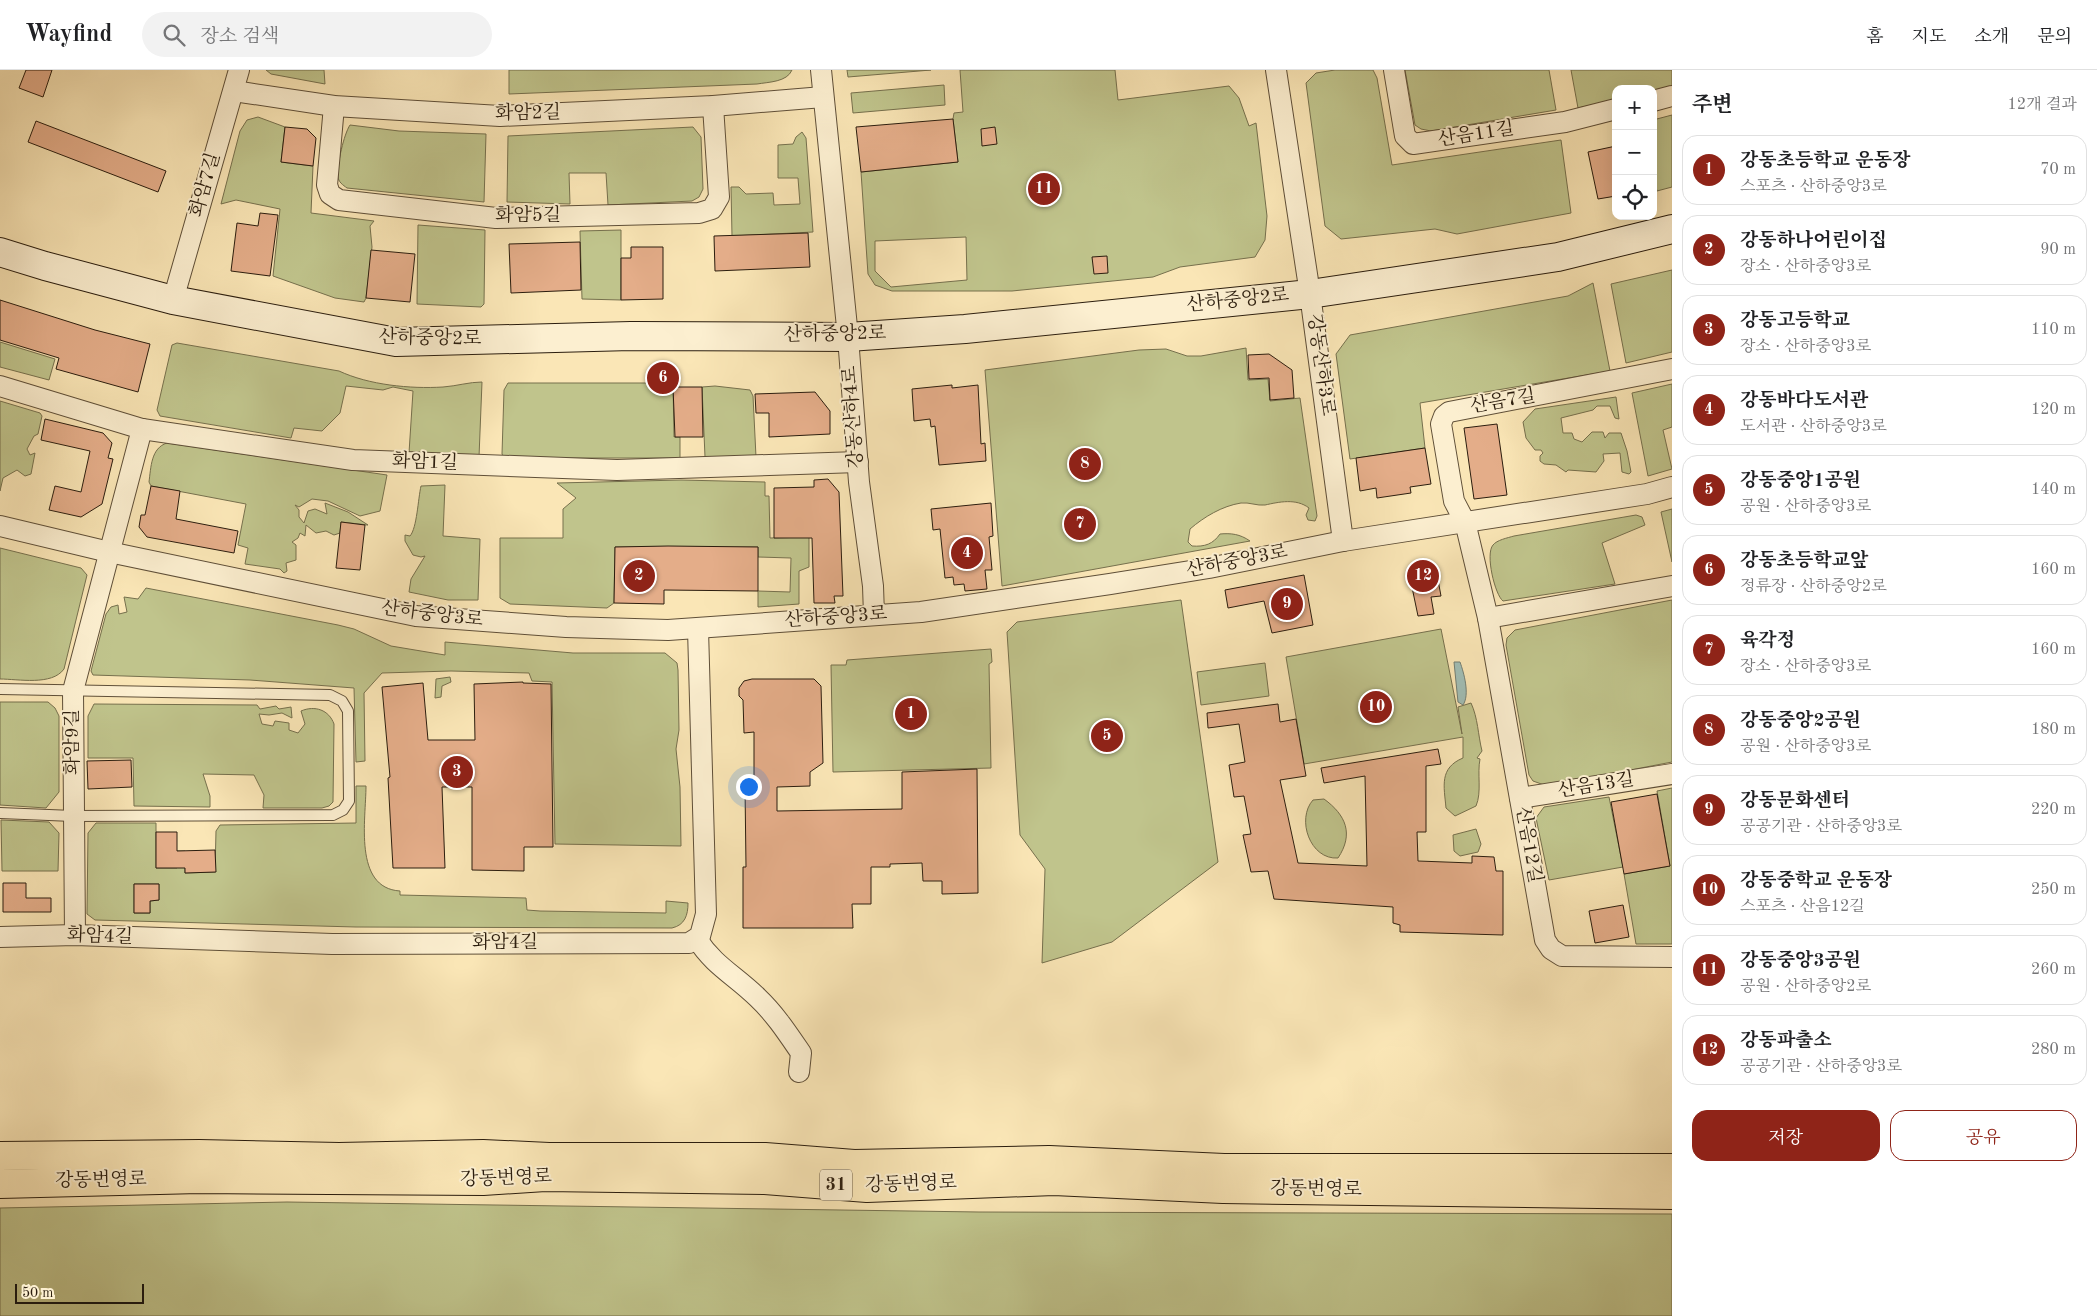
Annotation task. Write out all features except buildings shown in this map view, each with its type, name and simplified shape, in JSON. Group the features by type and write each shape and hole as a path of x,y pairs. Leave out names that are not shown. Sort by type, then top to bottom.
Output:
{"highway":[{"name":"강동번영로","path":"0,1156 199,1154 339,1157 483,1154 549,1157 765,1158 854,1164 1048,1160 1224,1168 1672,1168"},
{"name":"강동번영로","path":"0,1184 199,1179 482,1182 545,1177 765,1180 866,1188 1054,1181 1223,1189 1672,1194"}],"main road":[{"name":"산하중앙2로","path":"0,252 173,300 396,342 631,336 848,337 965,329 1310,294 1558,256 1672,229"}],"street":[{"name":"화암7길","path":"173,300 239,70"},
{"name":"강동산하4로","path":"821,70 874,615"},
{"name":"강동산하3로","path":"1276,70 1310,294 1343,541"},
{"name":"산음11길","path":"1394,70 1405,136 1413,144 1565,122 1612,111"},
{"name":"화암2길","path":"234,91 334,106 500,116 713,106 823,97"},
{"path":"1657,100 1672,96"},
{"name":"화암5길","path":"334,106 327,184 334,198 496,218 699,213 712,209 719,197 713,106"},
{"name":"산음7길","path":"1465,522 1454,501 1440,424 1446,413 1672,369"},
{"name":"화암1길","path":"0,386 142,429 353,460 617,470 858,462"},
{"name":"화암9길","path":"75,936 72,816 73,691 142,429"},
{"name":"산하중앙3로","path":"0,526 109,552 416,616 566,627 698,629 921,612 1209,568 1343,541 1646,494 1672,487"},
{"name":"산음12길","path":"1465,522 1488,618 1545,940 1551,949 1562,956 1672,957"},
{"path":"1488,618 1672,586"},
{"path":"698,629 706,914 704,926 700,936 697,938 714,962 758,998 780,1023 801,1053 800,1072"},
{"name":"산음13길","path":"1520,798 1672,774"},
{"name":"화암4길","path":"0,936 75,936 332,944 689,943 697,938"}],"lane":[{"path":"0,689 204,691 330,695 342,701 348,711 349,801 343,810 333,815 72,816 0,813"}],"green space":[{"path":"266,70 324,70 325,84 271,74"},
{"path":"509,70 792,70 790,74 782,79 757,84 509,94"},
{"path":"847,70 931,70 848,77"},
{"path":"960,70 1115,70 1118,100 1229,86 1239,98 1249,126 1256,123 1267,216 1265,240 1255,257 1180,267 1153,277 1012,291 892,291 875,285 868,274 861,172 958,162 953,119 954,113 963,112","holes":["966,237 967,280 891,287 875,271 875,241"]},
{"path":"1335,70 1373,70 1377,78 1392,165 1561,140 1571,213 1457,234 1435,229 1341,239 1325,226 1306,83 1316,73"},
{"path":"1405,70 1549,70 1556,110 1431,131 1421,129 1415,125"},
{"path":"1571,70 1672,70 1672,87 1657,90 1657,85 1612,85 1612,101 1578,108"},
{"path":"944,85 945,105 853,113 851,93"},
{"path":"1672,115 1672,187 1657,191 1657,130 1657,119"},
{"path":"258,117 285,127 281,162 313,166 311,213 374,221 370,226 372,247 364,302 335,298 273,276 280,209 236,200 221,204 240,131 247,120"},
{"path":"350,125 399,131 486,134 484,202 347,188 339,180 338,171 343,142"},
{"path":"693,127 701,137 703,189 699,197 692,201 608,205 606,173 569,173 570,204 507,202 508,136"},
{"path":"802,132 806,138 813,232 732,236 731,187 739,187 746,194 773,193 774,205 800,204 798,178 778,178 778,145 793,144 796,137"},
{"path":"418,225 485,230 484,304 481,307 417,304"},
{"path":"621,230 621,300 582,299 580,231"},
{"path":"1672,270 1672,352 1626,363 1611,284"},
{"path":"1593,283 1610,371 1420,403 1425,448 1350,459 1336,354 1350,335 1568,296"},
{"path":"0,342 55,359 49,380 0,367"},
{"path":"177,343 339,371 363,380 404,387 448,386 482,382 479,457 409,453 413,391 393,387 383,390 346,386 340,413 322,431 294,428 291,438 160,416 157,410 172,345"},
{"path":"1246,348 1248,380 1268,379 1270,401 1300,398 1317,516 1315,521 1308,520 1306,515 1309,508 1299,503 1234,504 1220,509 1190,529 1188,542 1192,546 1205,545 1220,534 1239,535 1250,541 1002,586 985,370 1139,350 1166,349 1187,356 1201,356"},
{"path":"508,383 673,383 674,437 680,437 680,458 504,458 502,454 504,390"},
{"path":"1672,384 1672,427 1663,430 1672,469 1648,476 1632,393"},
{"path":"715,386 750,390 753,396 756,457 705,457 702,387"},
{"path":"1616,397 1619,419 1615,418 1610,406 1597,406 1593,410 1561,418 1563,433 1572,433 1574,439 1582,442 1592,432 1603,432 1605,438 1609,433 1621,433 1627,451 1631,472 1629,474 1622,472 1620,453 1603,454 1604,461 1596,472 1568,470 1566,472 1556,465 1544,464 1540,461 1540,456 1543,453 1541,450 1535,450 1526,438 1523,422 1535,409"},
{"path":"0,401 40,413 42,416 38,434 34,436 27,449 30,455 35,453 31,474 25,476 17,470 3,478 0,491"},
{"path":"167,443 387,475 380,511 360,516 328,501 312,499 299,507 295,505 299,510 299,517 304,523 308,511 315,509 327,514 325,503 348,512 368,525 341,522 340,533 334,535 326,531 316,533 306,525 305,536 300,533 298,538 292,542 296,545 296,560 286,563 287,571 284,573 280,569 245,564 248,548 238,545 246,504 151,486 149,482 151,464 158,449"},
{"path":"681,480 765,482 765,496 769,496 770,538 809,537 809,567 799,571 799,604 758,607 758,591 790,592 791,558 758,557 758,547 615,547 614,603 607,608 510,604 500,598 500,538 563,538 563,509 576,498 557,483"},
{"path":"445,485 443,536 480,539 478,600 448,600 409,592 411,579 425,556 413,555 405,541 405,535 410,536 414,527 421,486"},
{"path":"1672,509 1672,562 1661,512"},
{"path":"1636,515 1642,517 1645,525 1602,543 1615,584 1503,601 1500,597 1494,583 1490,557 1493,545 1497,542 1514,536"},
{"path":"0,548 81,568 87,575 64,669 51,678 43,680 0,679"},
{"path":"146,588 338,625 354,629 391,646 445,655 445,642 573,653 665,653 677,663 678,670 679,730 676,749 680,787 681,846 555,844 552,682 532,681 529,673 451,671 382,673 364,693 365,761 356,762 354,688 250,680 93,675 91,671 106,614 111,607 118,605 119,614 127,612 124,597 138,599"},
{"path":"1181,600 1218,862 1112,942 1042,963 1045,869 1020,835 1007,632 1017,622"},
{"path":"1672,600 1672,762 1547,786 1533,781 1529,775 1506,645 1507,638 1515,630"},
{"path":"1441,629 1462,734 1458,707 1471,703 1477,721 1482,751 1477,758 1480,759 1479,795 1476,806 1455,816 1446,808 1445,778 1450,767 1463,758 1463,737 1304,764 1286,657"},
{"path":"991,649 992,662 989,664 991,768 833,772 831,665 846,665 847,660"},
{"path":"1265,663 1269,696 1201,705 1197,672"},
{"path":"450,677 451,682 442,686 441,697 435,698 436,679"},
{"path":"0,702 48,702 55,708 59,716 59,792 46,808 0,805"},
{"path":"94,704 257,705 260,709 276,706 279,709 291,707 292,718 282,713 259,714 262,724 273,726 275,721 289,723 289,730 298,733 305,724 301,711 306,709 321,710 329,715 334,724 333,802 329,806 322,808 263,808 264,795 254,775 203,774 210,796 210,807 134,806 133,758 88,758 88,716"},
{"path":"356,786 366,786 364,833 365,850 369,865 375,878 385,887 400,891 400,895 526,898 527,910 540,911 666,913 666,901 688,903 687,912 683,922 672,928 356,927 95,920 87,914 88,833 96,823 156,823 156,868 177,868 177,851 185,851 185,873 215,872 216,831 220,825 356,823","holes":["134,884 159,884 159,900 150,901 150,913 134,913"]},
{"path":"1672,788 1672,944 1636,944 1624,874 1670,866 1657,791"},
{"path":"1609,797 1623,867 1549,880 1536,818 1544,807"},
{"path":"1324,799 1338,812 1345,826 1346,841 1338,858 1328,857 1313,846 1306,827 1308,808 1313,800"},
{"path":"1,820 49,822 59,833 58,871 2,871"},
{"path":"1476,829 1481,844 1478,852 1460,856 1454,851 1453,835"},
{"path":"287,1202 979,1212 1672,1214 1672,1316 0,1316 0,1208"}],"water":[{"path":"1454,662 1460,662 1465,678 1466,696 1463,705 1458,702"}],"place":[{"name":"강동중앙3공원","path":"1044,189"},
{"name":"강동초등학교앞","path":"663,378"},
{"name":"강동중앙2공원","path":"1085,464"},
{"name":"육각정","path":"1080,524"},
{"name":"강동바다도서관","path":"967,553"},
{"name":"강동하나어린이집","path":"639,576"},
{"name":"강동파출소","path":"1423,576"},
{"name":"강동문화센터","path":"1287,604"},
{"name":"강동중학교 운동장","path":"1376,707"},
{"name":"강동초등학교 운동장","path":"911,714"},
{"name":"강동중앙1공원","path":"1107,736"},
{"name":"강동고등학교","path":"457,772"}]}
